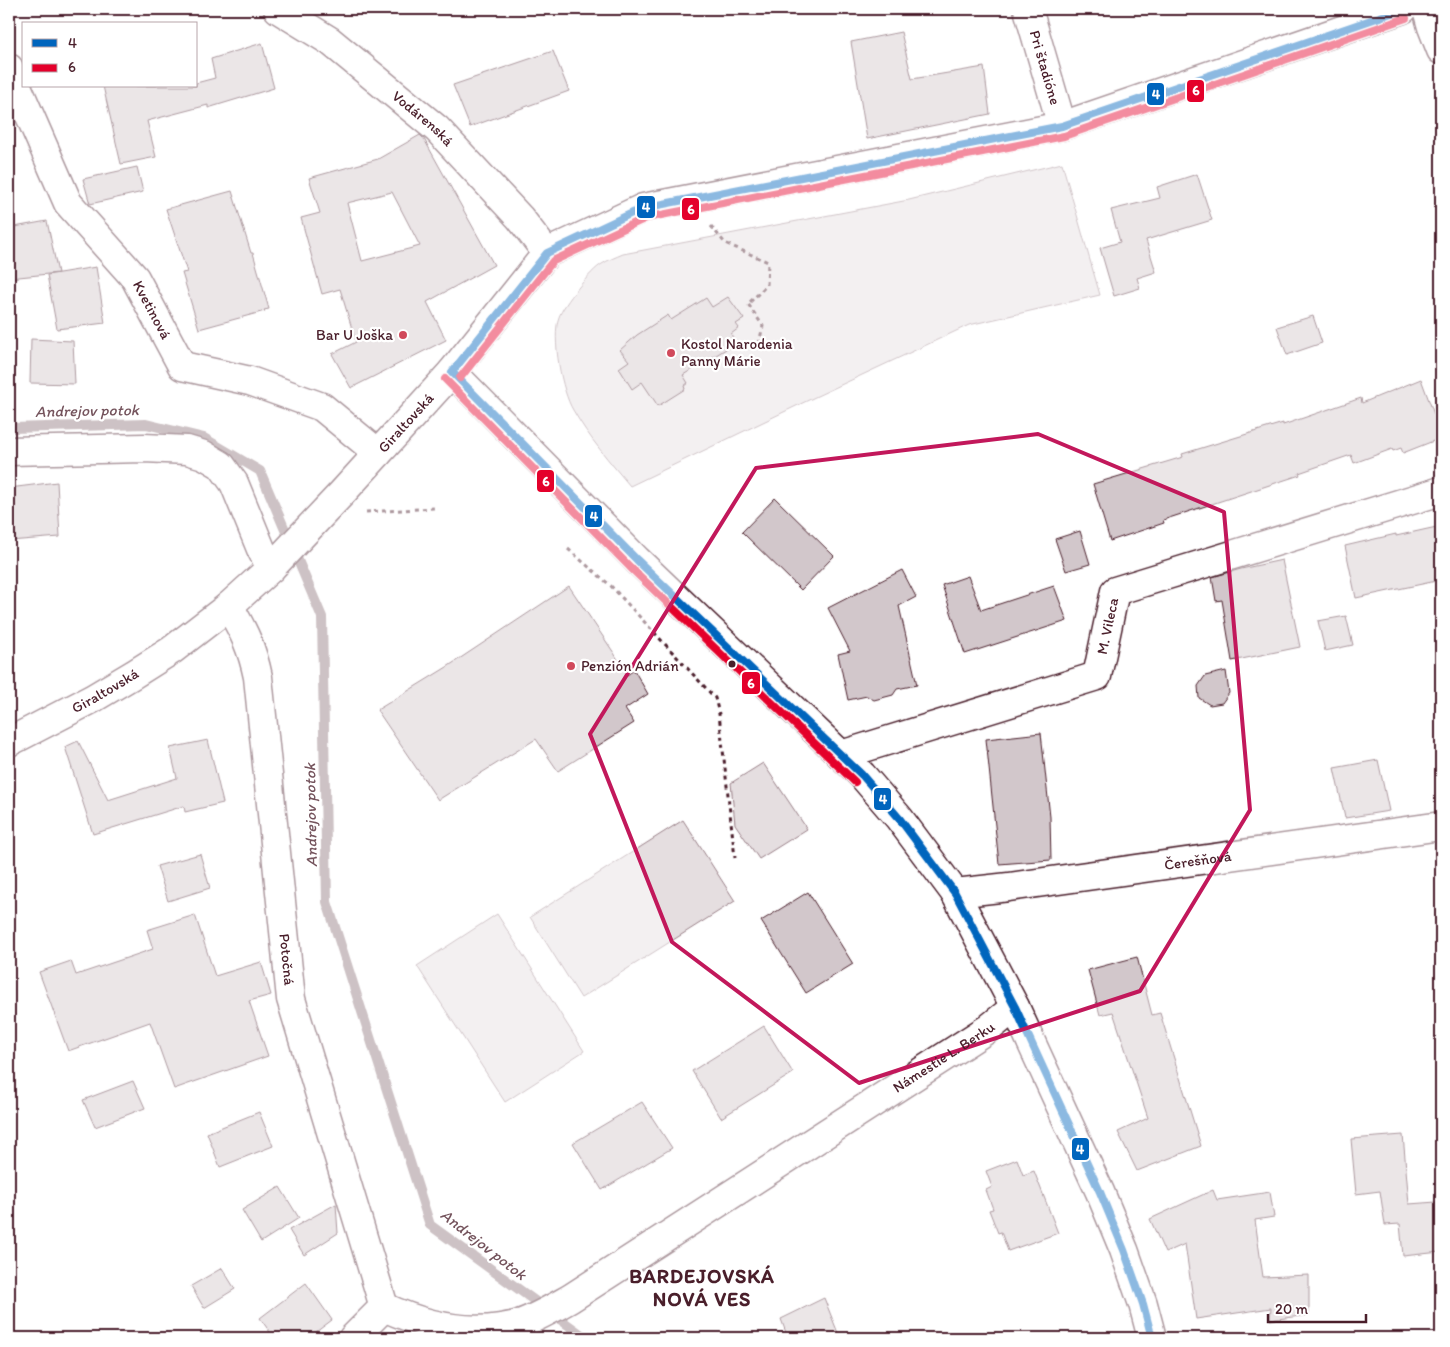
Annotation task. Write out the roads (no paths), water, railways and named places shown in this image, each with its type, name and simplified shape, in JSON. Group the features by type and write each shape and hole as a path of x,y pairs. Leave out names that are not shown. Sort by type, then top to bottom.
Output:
{"street":[{"name":"Vodárenská","path":"278,9 330,41 437,129 520,218 547,253"},
{"name":"Pri štadióne","path":"1028,9 1062,126"},
{"name":"Giraltovská","path":"9,742 84,703 172,650 229,606 271,568 452,372 547,253 643,208 1062,126 1403,9"},
{"path":"1427,9 1441,50"},
{"name":"Kvetinová","path":"9,68 68,203 134,278 182,366 250,381 322,407 378,453"},
{"path":"452,372 611,535 862,775 899,818 955,893 1015,1007 1100,1192 1121,1242 1143,1304 1152,1338"},
{"path":"9,451 144,448 187,450 204,454 221,465 234,483 261,549 271,568"},
{"name":"M. Vileca","path":"841,755 1097,676 1115,592 1441,491"},
{"name":"Potočná","path":"229,606 245,632 258,677 291,999 384,1307"},
{"name":"Čerešňová","path":"955,893 1441,826"},
{"name":"Námestie L. Berku","path":"384,1307 405,1317 455,1333 519,1325 572,1298 980,1033 1015,1007"},
{"path":"353,1338 384,1307"}],"waterway":[{"name":"Andrejov potok","path":"9,427 146,424 204,438 260,471 322,617 327,902 430,1225 586,1338"}],"place":[{"name":"Bar U Joška","path":"403,335"},
{"name":"Kostol Narodenia Panny Márie","path":"671,353"},
{"name":"Penzión Adrián","path":"571,666"}],"district":[{"name":"BARDEJOVSKÁ NOVÁ VES","path":"702,1288"}]}
